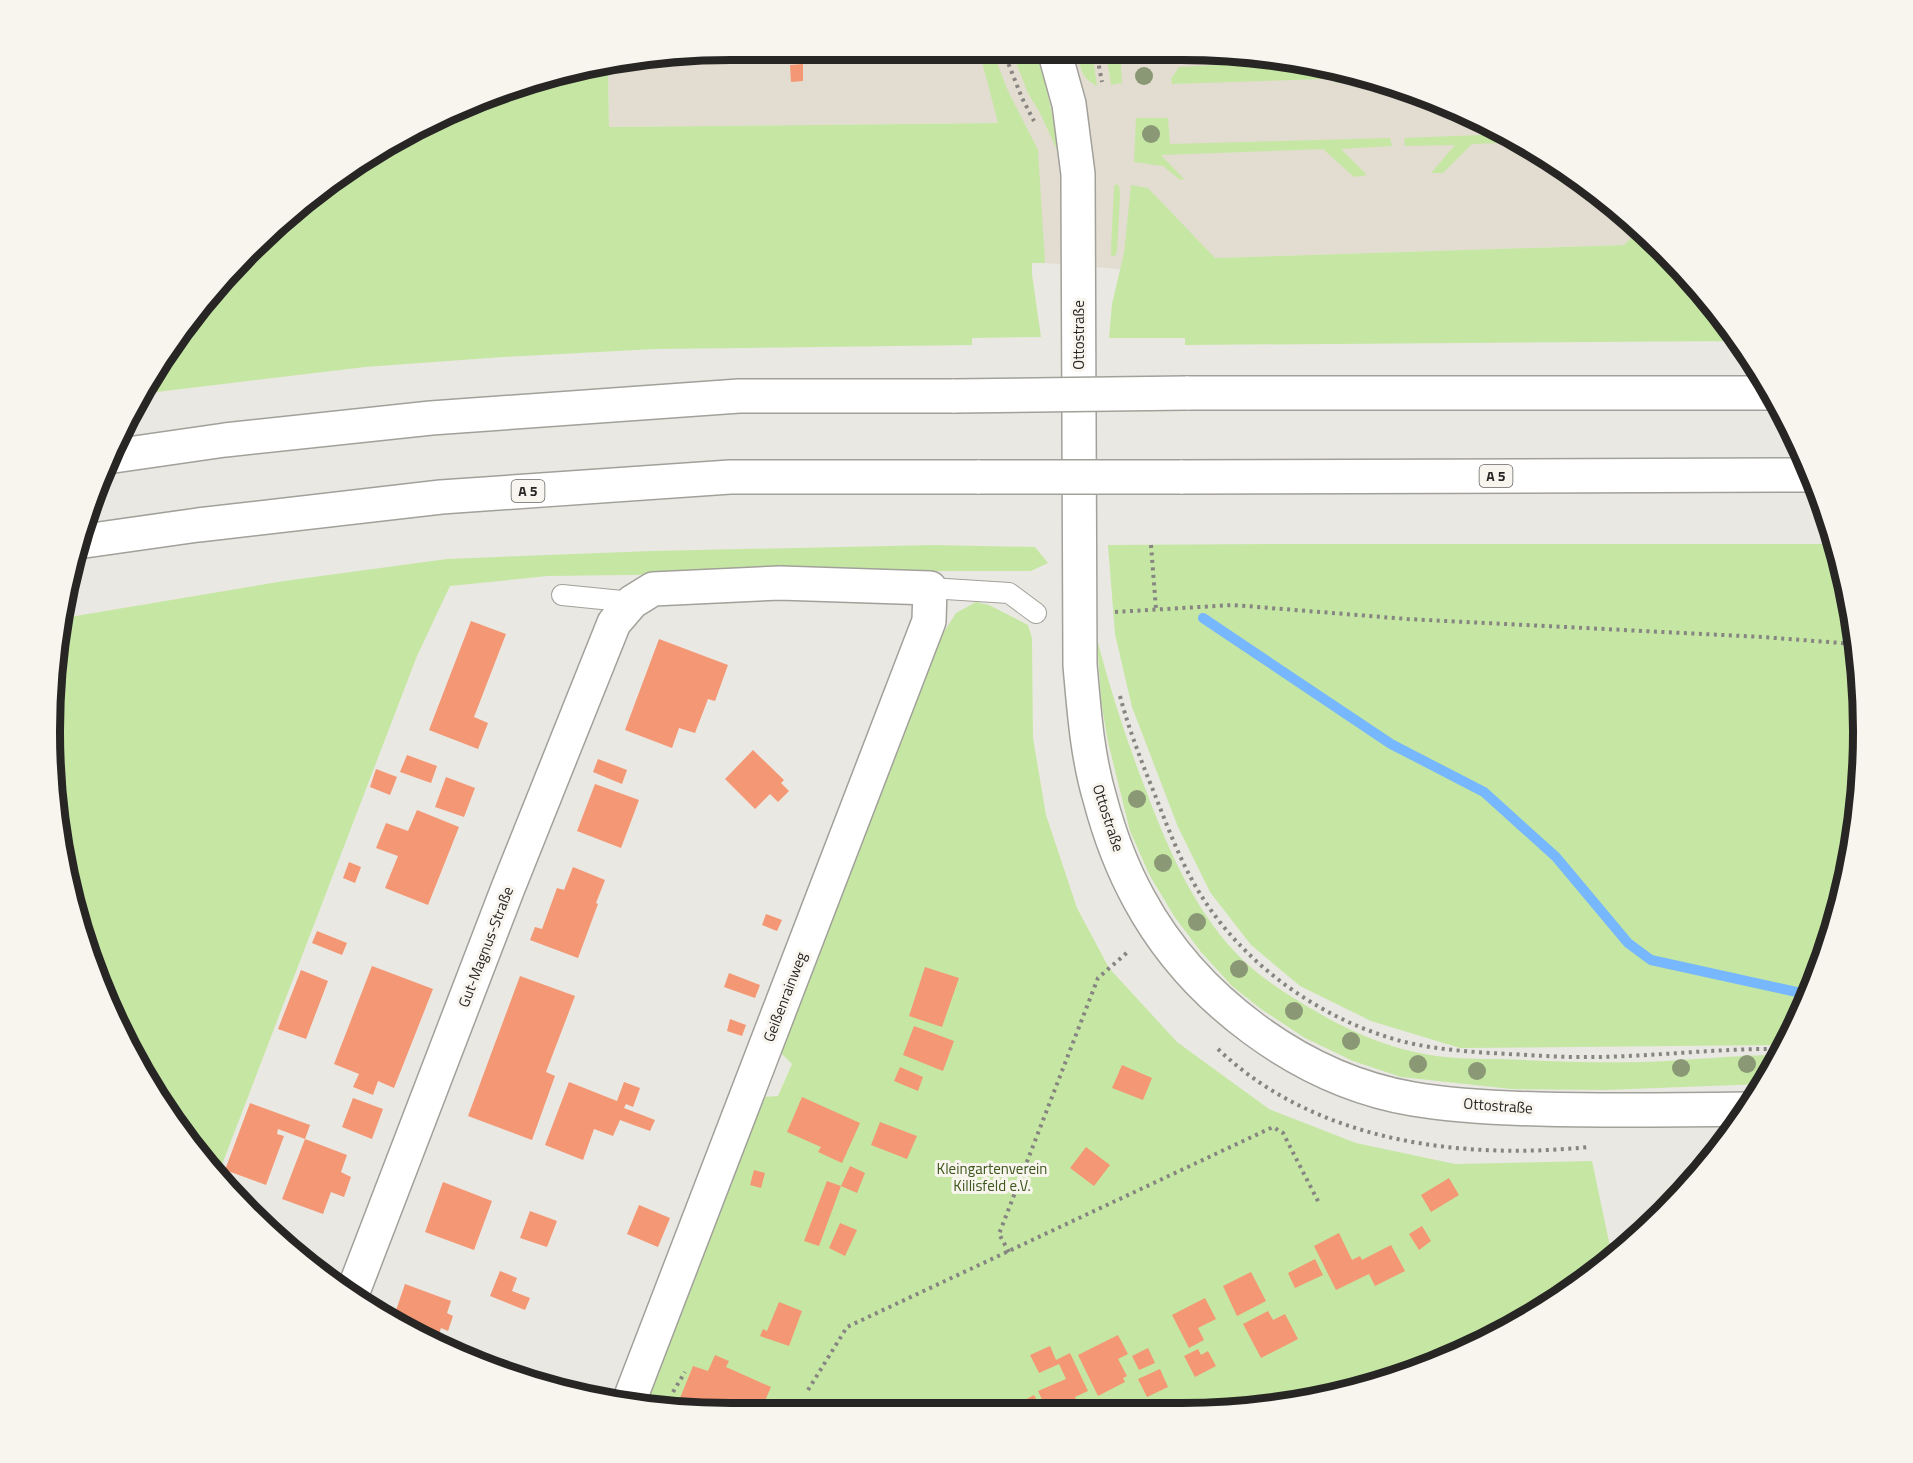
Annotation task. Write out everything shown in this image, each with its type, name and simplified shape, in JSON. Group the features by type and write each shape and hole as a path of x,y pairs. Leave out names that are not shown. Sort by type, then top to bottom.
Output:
{"main road":[{"name":"Ottostraße","path":"1057,60 1069,104 1078,174 1080,665 1087,741 1100,799 1122,863 1139,899 1157,928 1207,988 1245,1023 1270,1042 1298,1058 1365,1086 1412,1099 1495,1108 1617,1112 1737,1109"},
{"path":"120,455 225,440 431,418 727,397 1186,393 1761,393"},
{"name":"A 5","path":"88,541 198,525 441,497 730,477 1802,475"},
{"path":"632,602 653,590 780,583 930,588"},
{"name":"Geißenrainweg","path":"631,1395 929,621 930,588"},
{"name":"Gut-Magnus-Straße","path":"355,1288 479,963 614,623 632,602"}],"lane":[{"path":"930,588 1010,593 1036,613"},
{"path":"562,595 632,602"}],"path":[{"path":"1151,545 1156,609"},
{"path":"1113,613 1233,605 1407,619 1847,643"},
{"path":"1118,688 1126,718 1151,787 1173,843 1192,880 1216,918 1235,941 1282,982 1312,1003 1365,1029 1400,1041 1440,1049 1578,1057 1773,1049"},
{"path":"1009,1252 999,1234 1098,978 1130,950"},
{"path":"808,1390 847,1327 1273,1127 1283,1133 1320,1205"}],"shaded area":[{"path":"688,61 1225,61 1313,73 1355,83 1438,111 1478,129 1555,173 1590,199 1641,243 1215,258 1119,269 1045,263 1037,251 999,123 609,127 608,72"}],"green space":[{"path":"982,60 996,60 1008,91 1038,150 1045,263 1032,263 1032,274 1041,337 972,338 972,345 656,349 503,357 365,367 152,393 173,358 227,289 289,227 323,199 358,173 435,129 516,96 558,83 608,72 609,127 998,123"},
{"path":"1015,60 1038,60 1049,100 1057,150 1040,113 1028,93"},
{"path":"1078,60 1093,60 1097,86 1087,79"},
{"path":"1107,60 1121,60 1122,83 1111,85"},
{"path":"1245,63 1313,73 1321,75 1321,79 1172,84 1171,79 1179,67"},
{"path":"1335,78 1351,82 1335,83"},
{"path":"1136,118 1168,118 1170,144 1390,138 1392,146 1341,149 1367,175 1354,177 1323,149 1161,155 1185,180 1179,179 1163,166 1134,162"},
{"path":"1489,135 1503,143 1472,144 1443,173 1431,173 1455,145 1405,146 1404,138"},
{"path":"1116,184 1119,186 1120,194 1117,252 1114,257 1111,255 1111,250"},
{"path":"1131,185 1148,188 1215,258 1624,245 1633,236 1686,289 1727,341 1185,345 1185,338 1109,338 1112,304 1124,253"},
{"path":"1826,544 1840,600 1847,644 1852,688 1852,775 1840,863 1830,905 1802,988 1775,1045 1460,1048 1371,1021 1300,986 1251,945 1210,892 1178,827 1132,707 1115,634 1108,545"},
{"path":"934,545 1035,547 1048,563 1031,571 548,576 450,586 417,656 221,1167 173,1105 129,1028 111,988 83,905 73,863 61,775 61,688 70,617 284,581 447,559 652,551"},
{"name":"Kleingartenverein Killisfeld e.V.","path":"976,602 989,605 1028,625 1032,638 1033,738 1046,815 1077,908 1109,968 1177,1042 1269,1109 1356,1143 1455,1164 1592,1161 1610,1247 1555,1290 1478,1334 1438,1352 1355,1380 1269,1397 1225,1402 1181,1403 732,1403 688,1402 649,1398 760,1097 778,1096 792,1064 778,1050 935,646 956,613"},
{"path":"1097,639 1131,751 1162,832 1193,895 1220,934 1253,970 1306,1006 1379,1042 1429,1055 1467,1059 1606,1062 1769,1055 1763,1067 1752,1084 1605,1090 1511,1089 1401,1077 1353,1061 1305,1038 1261,1009 1232,986 1201,952 1174,916 1150,876 1130,831 1108,742 1101,701"}],"building":[{"path":"1208,61 1240,63 1208,64"},
{"path":"803,64 803,81 791,82 790,65"},
{"path":"471,621 506,634 474,717 488,723 478,749 429,730"},
{"path":"659,639 728,665 715,701 708,699 695,733 679,728 672,748 625,730"},
{"path":"753,750 784,780 781,783 789,791 778,802 770,794 755,809 725,779"},
{"path":"407,755 437,766 431,783 400,772"},
{"path":"598,759 627,770 622,784 593,772"},
{"path":"376,769 397,777 390,795 370,787"},
{"path":"446,777 475,788 464,817 435,807"},
{"path":"595,784 639,800 621,848 577,831"},
{"path":"417,810 459,827 428,905 385,888 398,856 376,848 386,823 408,831"},
{"path":"349,862 361,867 355,883 343,878"},
{"path":"573,867 605,880 578,958 530,940 535,927 542,929 557,888 564,890"},
{"path":"766,914 782,920 777,931 762,925"},
{"path":"317,931 347,943 342,955 312,943"},
{"path":"372,966 433,989 394,1088 378,1081 373,1095 353,1087 359,1074 334,1064"},
{"path":"925,967 959,978 942,1027 909,1016"},
{"path":"301,970 328,981 306,1039 278,1029"},
{"path":"729,973 760,985 755,998 724,987"},
{"path":"520,976 575,996 546,1072 555,1076 532,1140 468,1116"},
{"path":"730,1019 746,1025 742,1036 727,1031"},
{"path":"914,1026 954,1041 943,1071 903,1055"},
{"path":"1122,1065 1152,1078 1143,1100 1112,1088"},
{"path":"900,1067 923,1077 918,1091 894,1081"},
{"path":"569,1082 617,1101 624,1082 640,1088 633,1107 626,1104 624,1108 655,1120 650,1131 620,1120 613,1136 594,1129 583,1160 545,1145"},
{"path":"802,1097 860,1123 842,1163 818,1152 821,1147 787,1132"},
{"path":"353,1098 383,1109 372,1139 342,1127"},
{"path":"250,1103 310,1125 305,1139 278,1129 277,1134 284,1136 266,1185 225,1170"},
{"path":"880,1122 917,1136 907,1159 871,1145"},
{"path":"305,1139 347,1155 341,1172 351,1177 344,1197 331,1192 323,1214 282,1199"},
{"path":"1086,1147 1110,1165 1094,1186 1070,1168"},
{"path":"850,1166 865,1173 857,1193 841,1186"},
{"path":"754,1170 765,1173 761,1188 750,1185"},
{"path":"1449,1178 1459,1195 1431,1212 1421,1195"},
{"path":"827,1181 841,1186 819,1246 804,1241"},
{"path":"443,1182 492,1201 474,1250 425,1232"},
{"path":"639,1205 670,1218 658,1247 627,1234"},
{"path":"530,1211 557,1221 547,1247 520,1238"},
{"path":"840,1223 857,1230 845,1256 829,1248"},
{"path":"1422,1226 1431,1241 1419,1250 1409,1234"},
{"path":"1339,1233 1352,1260 1360,1256 1362,1260 1391,1245 1405,1271 1375,1286 1369,1274 1336,1290 1314,1246"},
{"path":"1315,1259 1323,1275 1295,1288 1288,1273"},
{"path":"500,1271 517,1278 512,1291 530,1298 525,1310 490,1296"},
{"path":"1251,1272 1266,1301 1237,1316 1223,1286"},
{"path":"405,1284 451,1301 447,1313 453,1316 448,1331 441,1328 438,1336 395,1313"},
{"path":"1205,1298 1216,1319 1198,1328 1204,1340 1189,1348 1172,1315"},
{"path":"779,1302 802,1311 789,1346 760,1336 763,1329 767,1331"},
{"path":"1268,1311 1273,1320 1285,1314 1298,1339 1261,1358 1243,1324"},
{"path":"1118,1335 1128,1354 1118,1359 1127,1376 1123,1378 1125,1382 1098,1396 1078,1355"},
{"path":"1050,1346 1056,1360 1070,1353 1088,1391 1075,1397 1078,1403 1044,1403 1038,1391 1066,1379 1059,1364 1039,1373 1030,1355"},
{"path":"1148,1348 1155,1363 1139,1370 1132,1356"},
{"path":"1198,1349 1201,1355 1208,1351 1216,1366 1195,1377 1184,1356"},
{"path":"715,1355 729,1361 726,1367 771,1387 764,1403 679,1401 693,1366 708,1371"},
{"path":"1160,1369 1168,1387 1147,1397 1138,1379"},
{"path":"1034,1395 1038,1403 1019,1403"}],"waterway":[{"path":"1203,618 1391,744 1484,792 1556,857 1628,943 1651,960 1800,993"}]}
